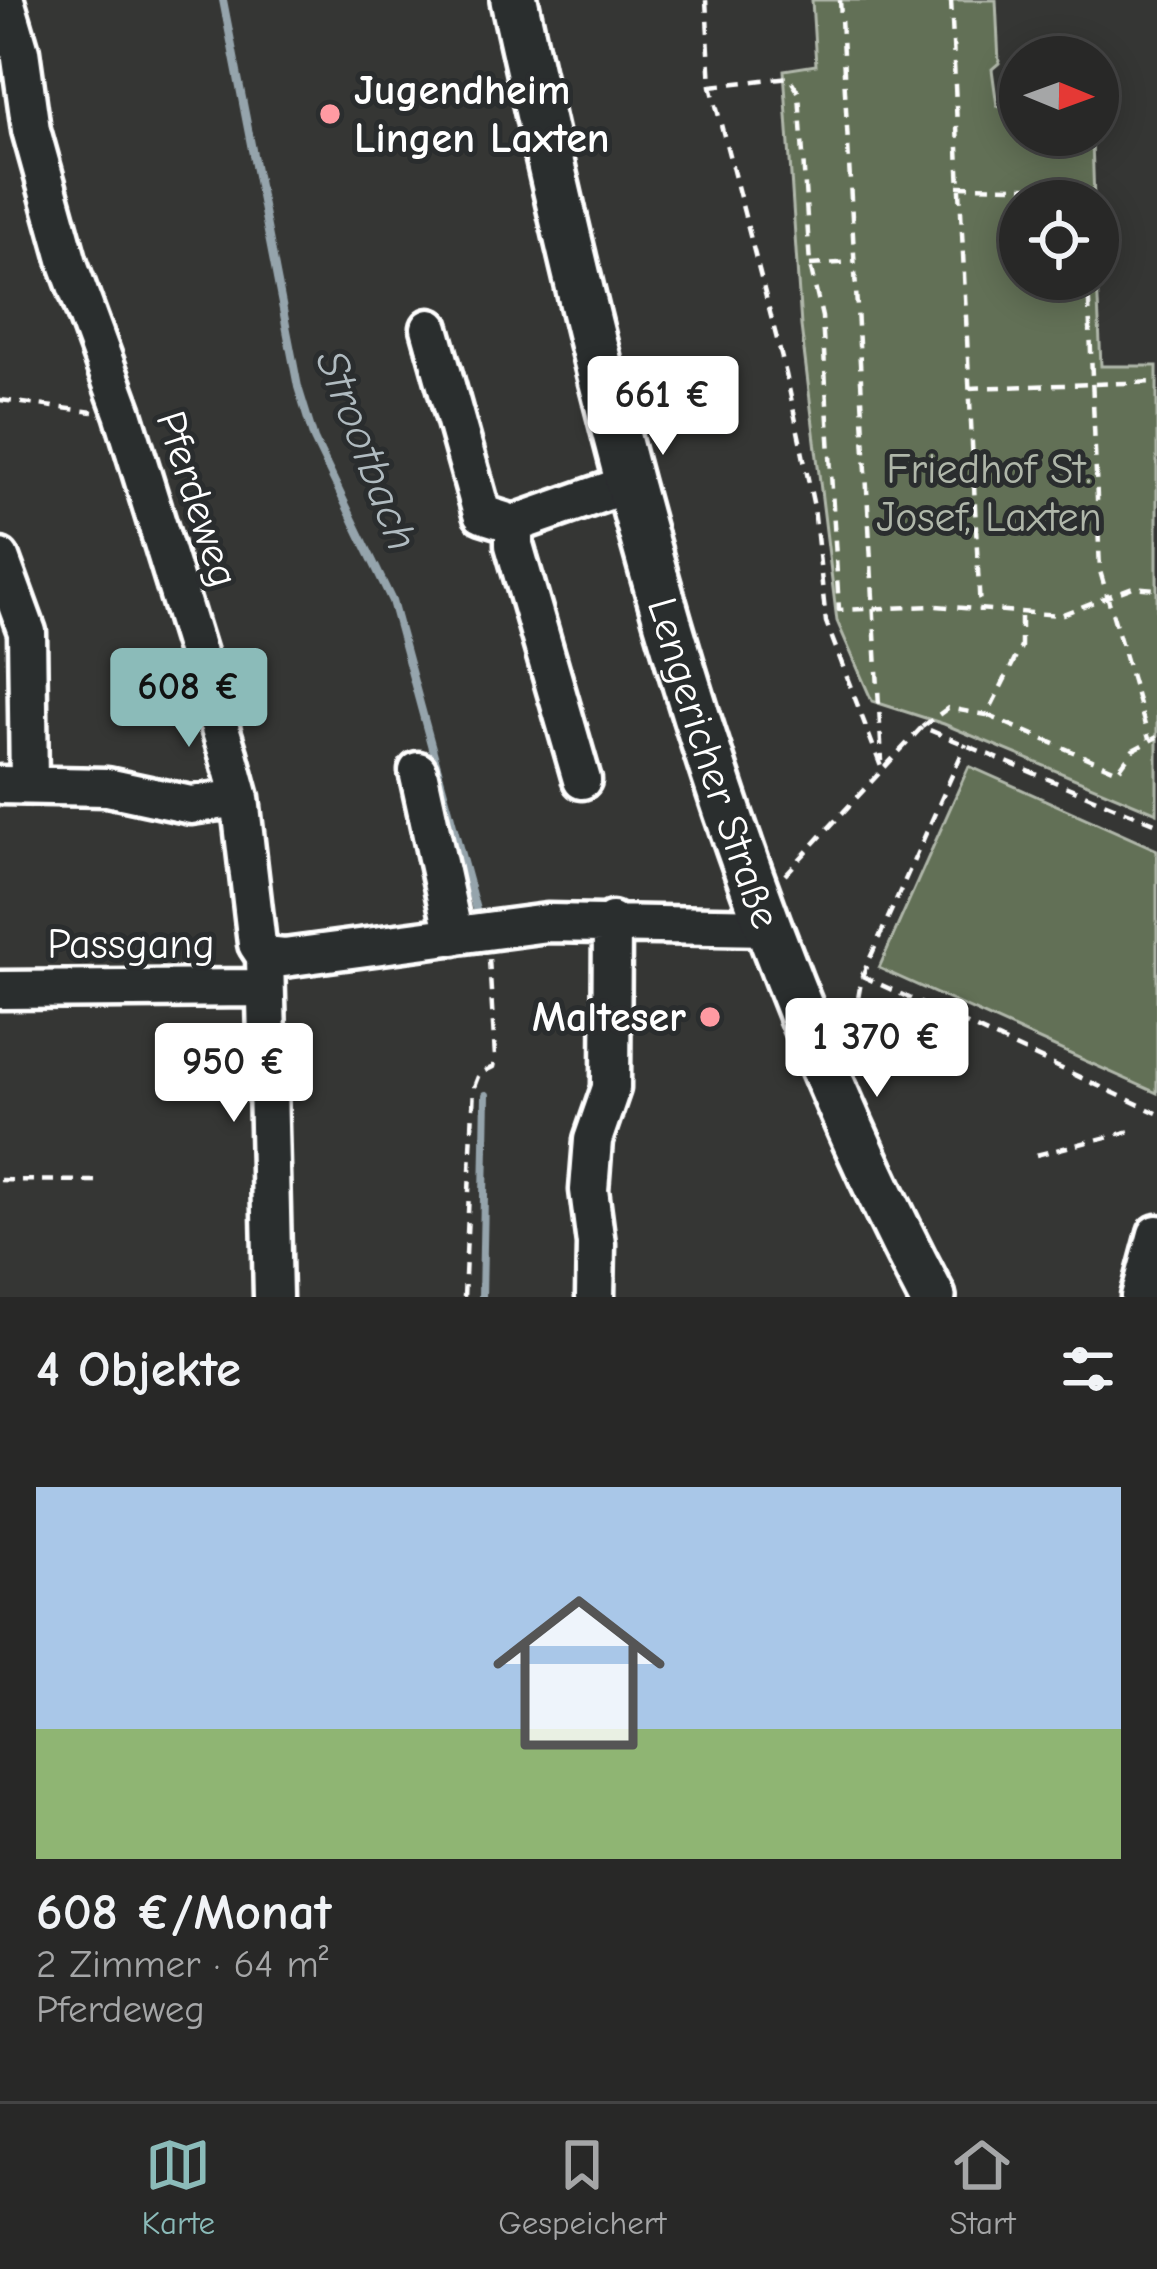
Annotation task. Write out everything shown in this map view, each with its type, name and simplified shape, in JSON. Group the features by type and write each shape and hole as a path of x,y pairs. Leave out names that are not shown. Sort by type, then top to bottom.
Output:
{"main road":[{"name":"Lengericher Straße","path":"514,0 580,298 628,484 770,927 838,1111 932,1297"}],"street":[{"name":"Pferdeweg","path":"5,0 20,51 15,133 123,413 240,797 264,972 273,1297"},
{"path":"430,328 482,514 514,524 628,484"},
{"path":"514,524 514,544 582,780"},
{"path":"0,558 27,632 15,784 107,787 191,805 240,797"},
{"path":"418,771 470,934"},
{"path":"595,1297 596,1244 589,1190 593,1140 611,1088 612,921"},
{"path":"264,972 470,934 612,921 770,927"},
{"name":"Passgang","path":"0,990 264,972"},
{"path":"1140,1297 1157,1234"}],"path":[{"path":"706,0 711,86 814,507 826,622 883,772"},
{"path":"840,0 869,607 883,772"},
{"path":"951,0 980,613"},
{"path":"711,86 789,77 797,83 810,266 822,316 839,610 869,607 1060,615 1133,587 1157,589"},
{"path":"958,186 999,187"},
{"path":"810,266 852,262"},
{"path":"1089,300 1106,599 1148,739"},
{"path":"969,388 1157,382"},
{"path":"0,400 71,412 123,413"},
{"path":"987,716 1022,647 1021,616"},
{"path":"781,879 922,727 948,708 987,716 1118,771 1148,739 1157,737"},
{"path":"922,727 1157,824"},
{"path":"850,1043 862,976 966,744"},
{"path":"464,1297 474,1087 479,1074 493,1067 495,1057 470,934"},
{"path":"862,976 1157,1113"},
{"path":"1036,1155 1131,1131"},
{"path":"0,1180 95,1181"}],"green space":[{"name":"Friedhof St. Josef, Laxten","path":"812,0 996,0 999,63 992,69 999,107 999,156 1093,156 1093,180 999,180 999,300 1098,300 1101,366 1157,366 1157,813 944,724 872,701 837,621 801,326 784,70 816,65"},
{"path":"969,766 1157,850 1157,1093 879,968"}],"waterway":[{"name":"Strootbach","path":"223,0 298,387 314,439 392,601 478,917"},
{"name":"Strootbach","path":"482,1297 486,1095"}],"place":[{"name":"Jugendheim Lingen Laxten","path":"330,114"},
{"name":"Malteser","path":"710,1017"}]}
